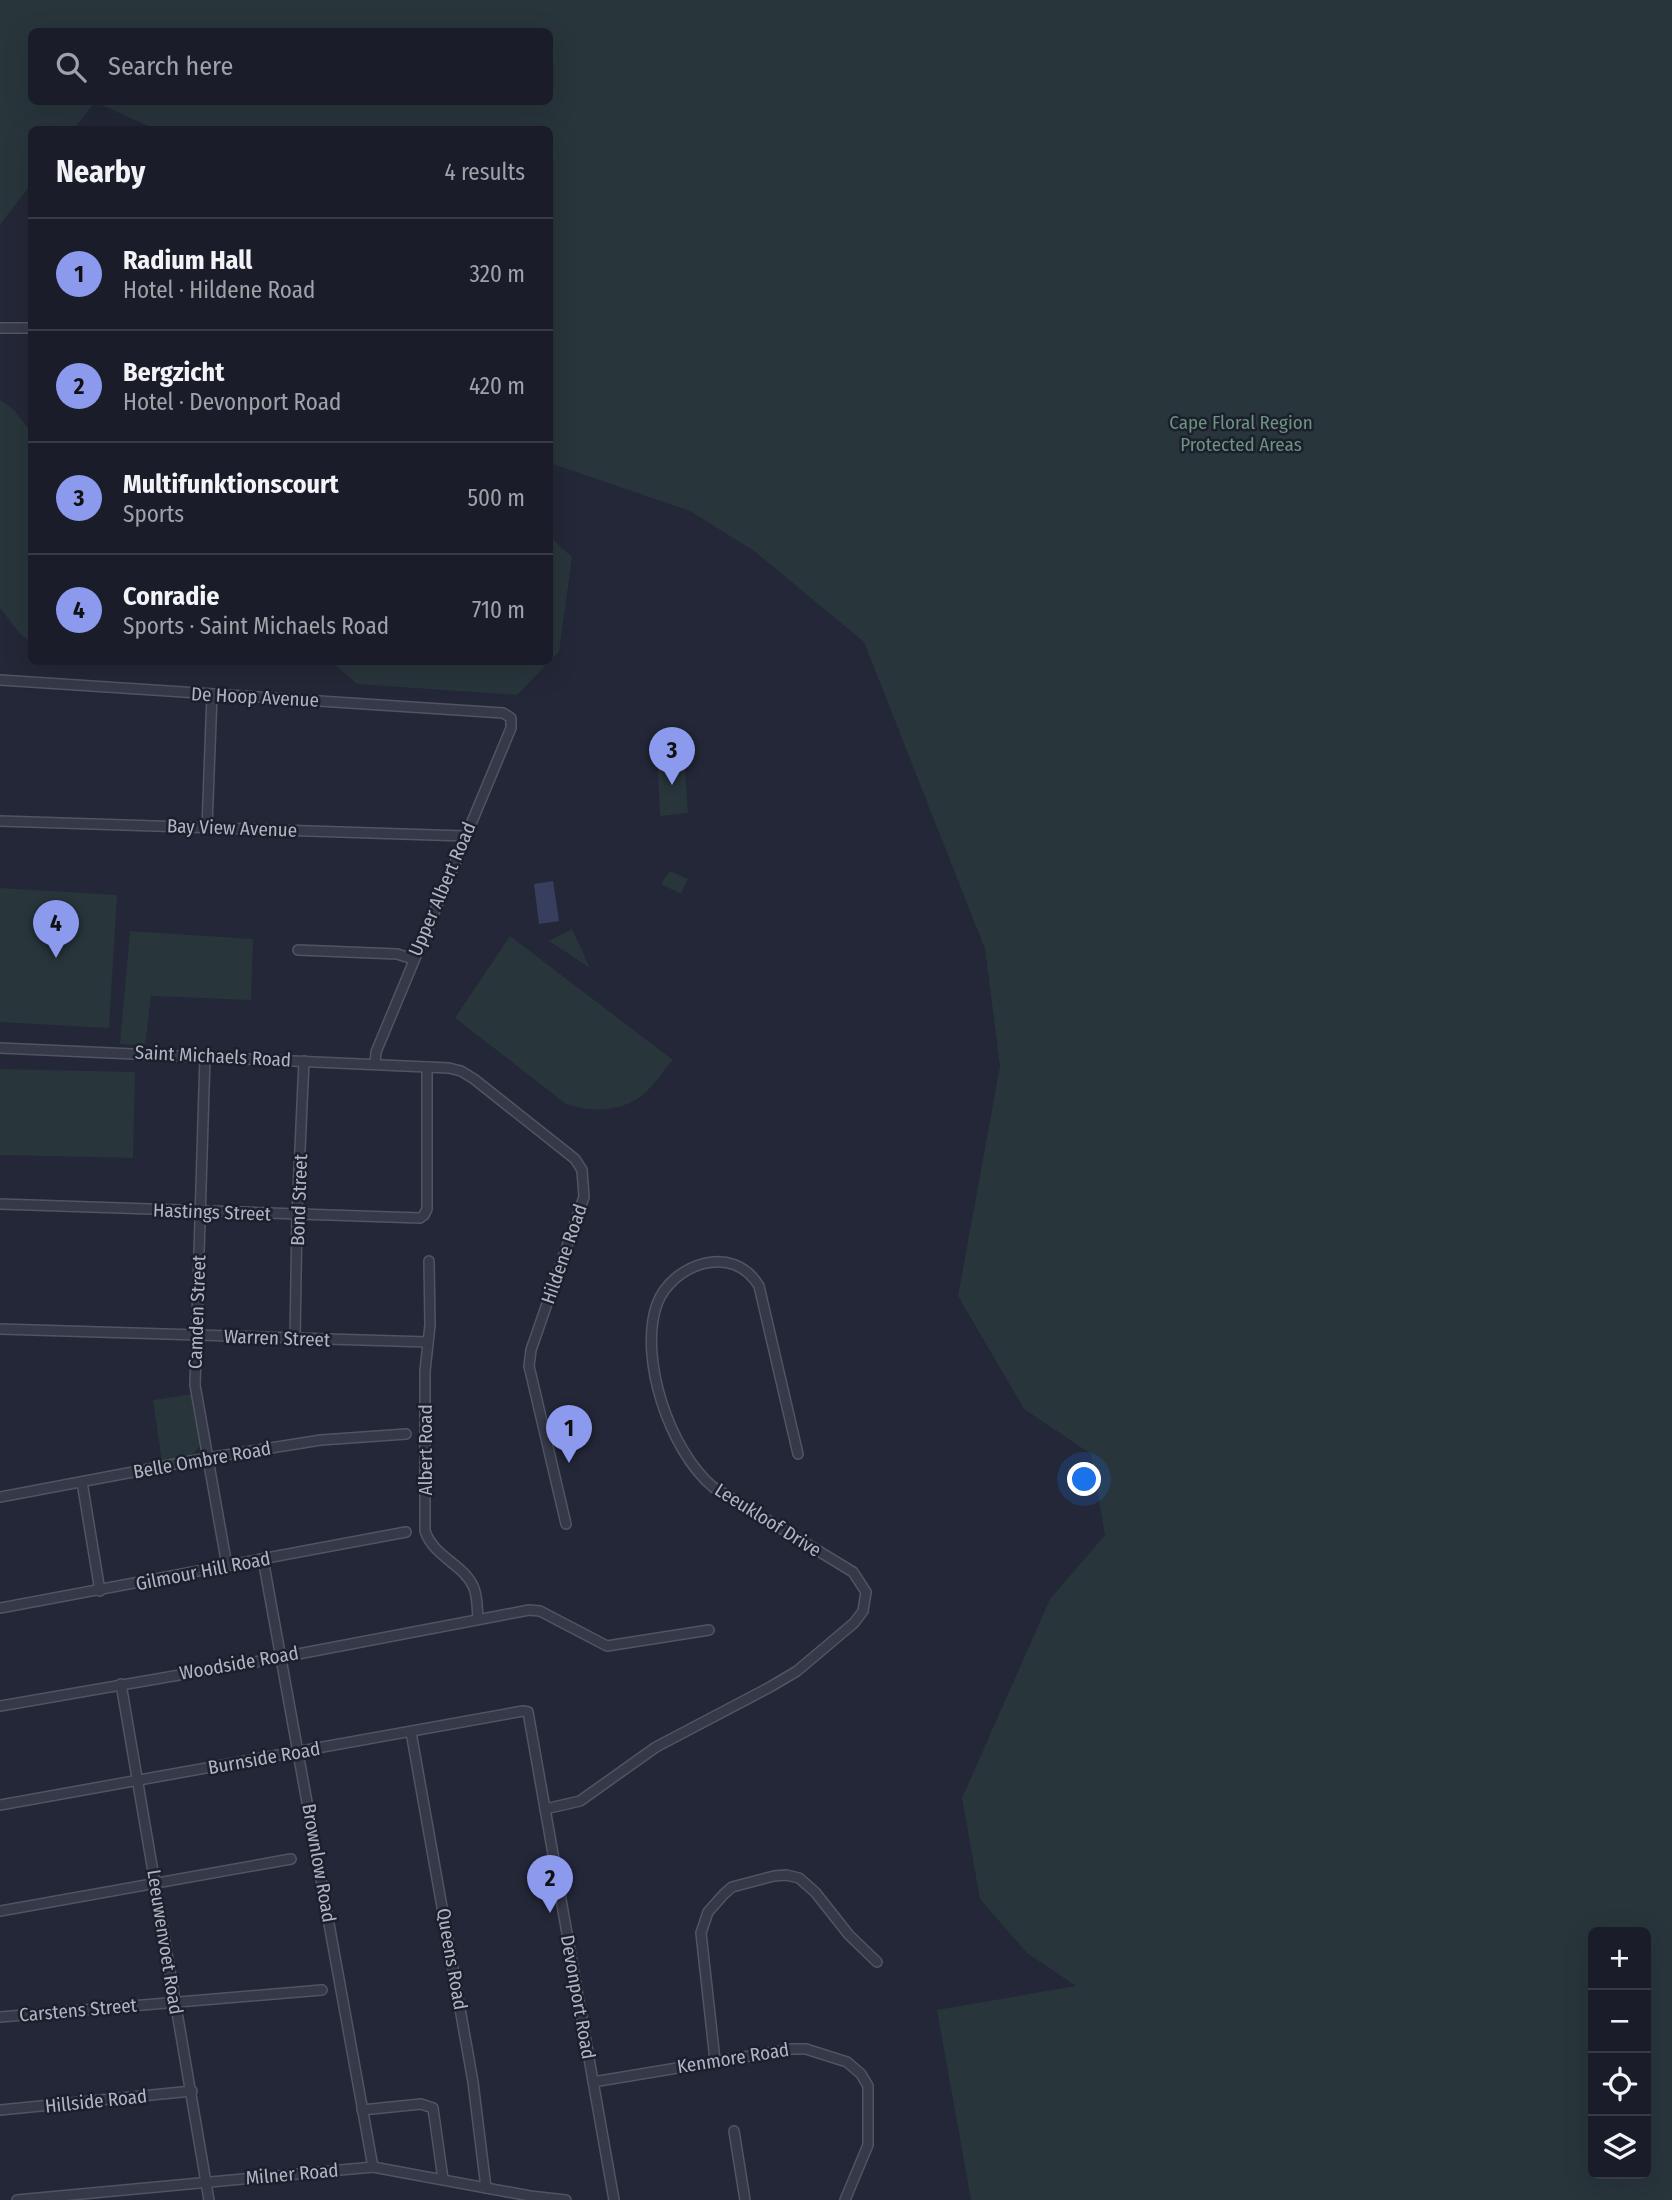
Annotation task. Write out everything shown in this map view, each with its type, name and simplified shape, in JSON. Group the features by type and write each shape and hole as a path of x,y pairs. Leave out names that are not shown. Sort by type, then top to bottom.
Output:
{"street":[{"path":"0,328 28,328"},
{"name":"De Hoop Avenue","path":"0,680 423,707 503,713 509,716"},
{"path":"207,827 212,695"},
{"name":"Upper Albert Road","path":"374,1065 376,1052 413,959 511,728 512,720 509,716"},
{"name":"Bay View Avenue","path":"0,821 465,836"},
{"path":"298,950 397,954 413,959"},
{"name":"Saint Michaels Road","path":"0,1048 427,1067"},
{"name":"Camden Street","path":"205,1056 195,1385 227,1566"},
{"name":"Bond Street","path":"295,1339 304,1061"},
{"name":"Hastings Street","path":"0,1204 417,1219 424,1215 427,1209 427,1067"},
{"name":"Hildene Road","path":"427,1067 449,1068 467,1074 575,1159 582,1170 584,1197 531,1350 529,1366 566,1524"},
{"name":"Albert Road","path":"429,1261 430,1325 425,1371 425,1531 435,1549 471,1582 478,1619"},
{"name":"Leeukloof Drive","path":"545,1809 580,1801 656,1747 785,1679 855,1623 866,1600 866,1592 853,1572 713,1487 701,1476 677,1441 663,1406 653,1359 657,1305 667,1286 679,1276 708,1263 725,1261 744,1269 759,1286 797,1454"},
{"name":"Warren Street","path":"0,1329 428,1342"},
{"name":"Belle Ombre Road","path":"0,1497 207,1458 321,1440 406,1434"},
{"path":"82,1482 100,1591"},
{"name":"Gilmour Hill Road","path":"0,1608 405,1532"},
{"name":"Brownlow Road","path":"263,1559 373,2167"},
{"name":"Woodside Road","path":"0,1706 536,1609 607,1646 709,1630"},
{"name":"Leeuwenvoet Road","path":"121,1684 209,2200"},
{"name":"Devonport Road","path":"528,1712 614,2200"},
{"name":"Burnside Road","path":"0,1805 528,1712"},
{"name":"Queens Road","path":"411,1732 473,2082 486,2188"},
{"path":"0,1911 291,1859"},
{"path":"715,2060 701,1933 708,1912 732,1887 774,1876 799,1878 816,1892 849,1935 877,1962"},
{"name":"Carstens Street","path":"0,2017 323,1990"},
{"name":"Kenmore Road","path":"593,2082 800,2048 847,2063 861,2074 870,2093 869,2140 845,2200"},
{"name":"Hillside Road","path":"0,2110 192,2091"},
{"path":"362,2110 421,2104 433,2108 443,2179"},
{"path":"734,2131 745,2200"},
{"name":"Milner Road","path":"17,2200 373,2167 566,2200"}],"green space":[{"name":"Cape Floral Region Protected Areas","path":"0,0 1672,0 1672,2200 971,2200 937,2010 1076,1986 1027,1953 980,1899 962,1798 1050,1599 1105,1535 1091,1454 1024,1409 958,1296 1000,1066 985,949 864,642 754,551 690,511 553,464 553,126 148,126 102,105 553,105 553,28 28,28 28,105 93,105 76,126 28,126 28,188 0,225"},
{"path":"0,400 14,410 28,428 28,640 0,608"},
{"path":"553,540 572,557 559,652 553,658"},
{"path":"335,665 546,665 517,695 357,684"},
{"path":"684,755 688,813 660,816 657,757"},
{"path":"670,871 688,879 681,894 661,884"},
{"path":"0,888 117,895 109,1028 0,1022"},
{"path":"572,929 590,968 549,941"},
{"path":"130,931 253,939 251,1000 151,996 145,1046 120,1044"},
{"path":"510,936 673,1060 644,1094 626,1104 606,1109 586,1109 566,1104 455,1018"},
{"path":"0,1069 135,1072 133,1158 0,1155"},
{"path":"193,1394 200,1446 190,1457 162,1462 153,1400"}],"water":[{"path":"553,881 559,921 539,924 534,884"}],"place":[{"name":"Multifunktionscourt","path":"672,785"},
{"name":"Conradie","path":"56,958"},
{"name":"Radium Hall","path":"569,1463"},
{"name":"Bergzicht","path":"550,1913"}]}
